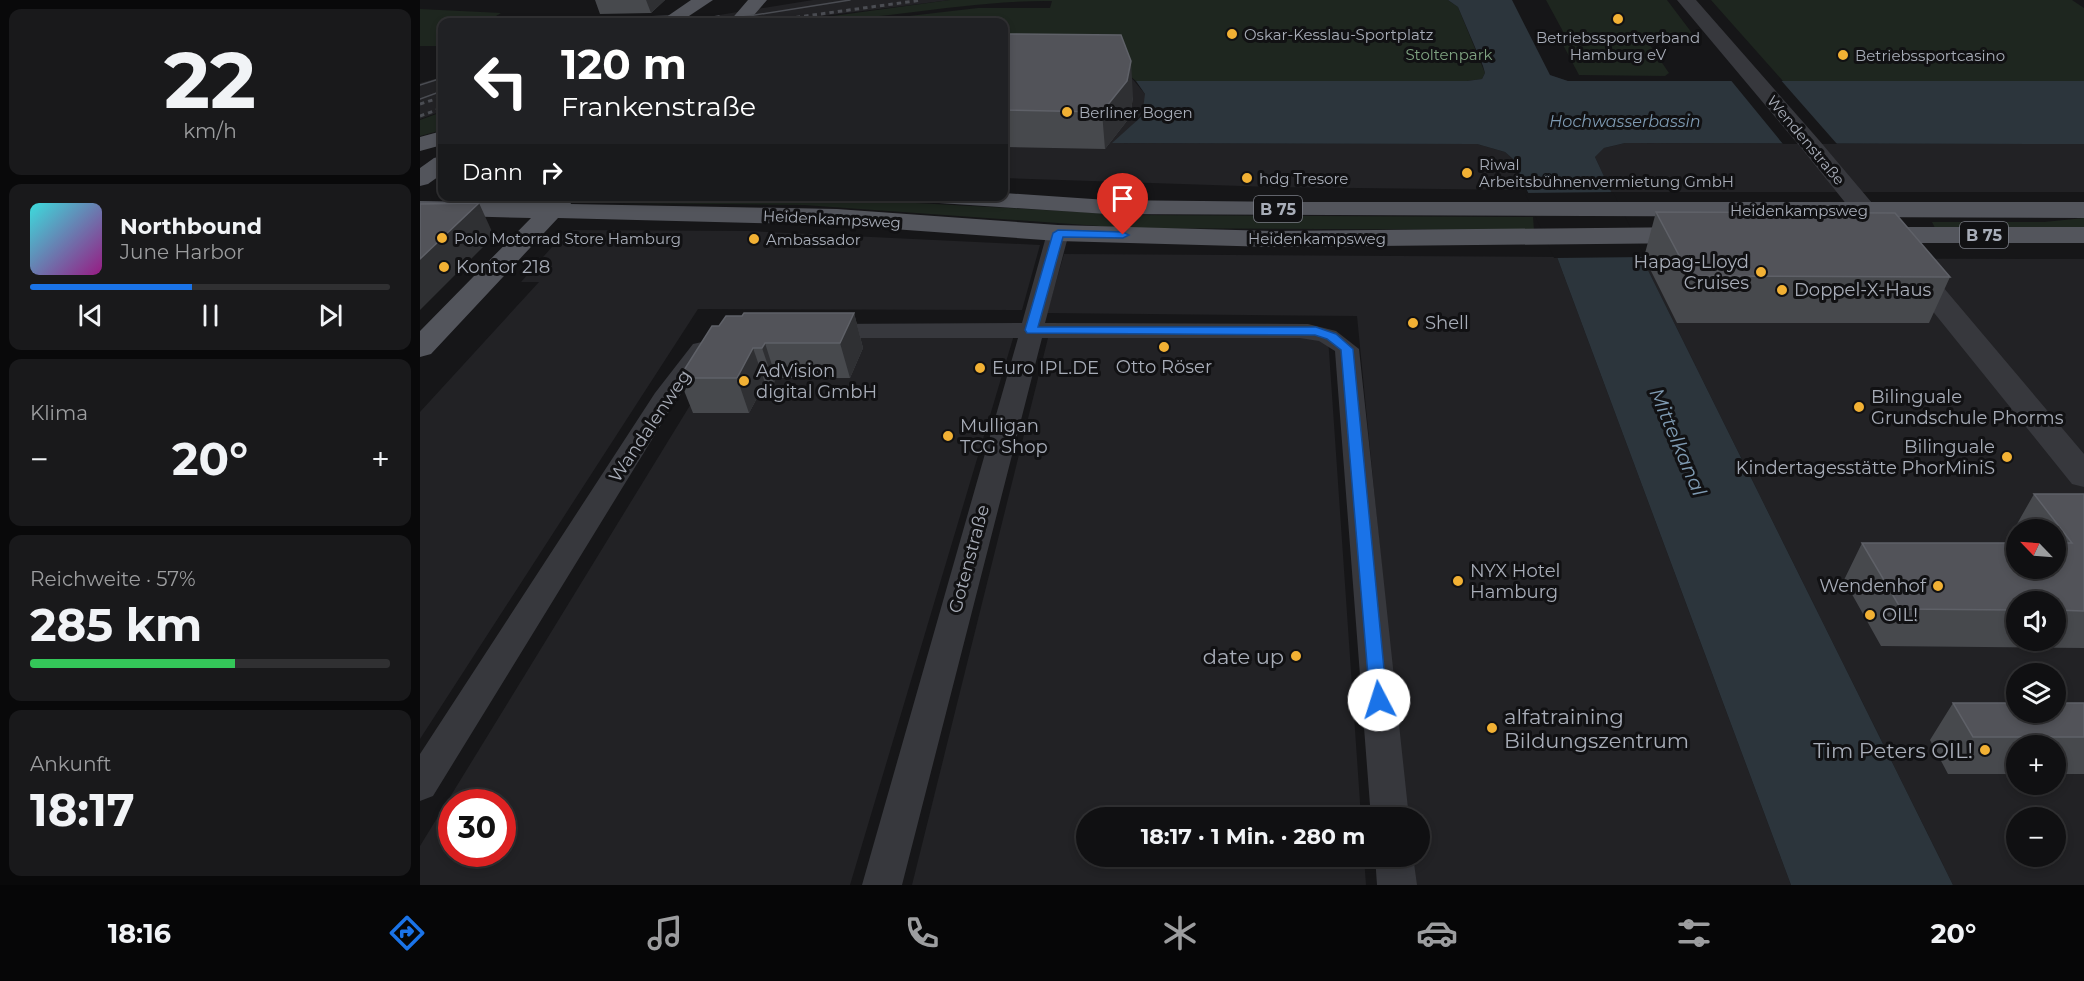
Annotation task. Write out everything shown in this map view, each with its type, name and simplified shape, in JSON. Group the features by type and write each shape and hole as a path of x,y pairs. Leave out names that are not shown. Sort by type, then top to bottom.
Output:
{"main road":[{"path":"675,18 704,0"},
{"path":"742,18 758,0"},
{"path":"420,144 438,139"},
{"path":"420,348 556,201"},
{"name":"Heidenkampsweg","path":"556,201 837,217 1058,233 1275,239 1714,235"},
{"name":"B 75","path":"420,208 556,201"},
{"name":"Heidenkampsweg","path":"1008,201 1107,207 2084,210"},
{"name":"Heidenkampsweg","path":"1846,235 2084,235"}],"street":[{"name":"Wendenstraße","path":"1686,0 1755,78 2081,468"},
{"name":"Gotenstraße","path":"882,885 1058,233"},
{"path":"798,331 1316,331 1332,336 1347,349 1389,807"},
{"name":"Wandalenweg","path":"420,785 664,399 703,348 721,336"},
{"path":"1395,867 1397,885"}],"shaded area":[{"path":"813,0 951,0 806,18 701,18"},
{"path":"1008,66 1130,76 1145,94 1145,107 1134,125 1113,143 1477,144 1505,152 1513,159 1526,190 1272,187 1008,178"},
{"path":"438,78 438,112 420,119 420,83"},
{"path":"1625,143 2084,144 2084,192 1611,192 1595,157 1604,148"},
{"path":"567,230 748,231 1040,245 1022,310 698,309 420,739 420,412 539,282 521,282"},
{"path":"1064,254 1557,257 1791,885 1413,885 1411,867 1430,867 1430,807 1405,807 1357,316 1047,313"},
{"path":"1642,258 2084,259 2084,885 1953,885"},
{"path":"735,332 1014,335 850,885 420,885 420,846 438,817 438,867 516,867 516,789 455,789"},
{"path":"1328,337 1360,807 1076,807 1076,867 1365,867 1366,885 912,885 1048,338"}],"green space":[{"name":"Stoltenpark","path":"950,0 1448,0 1458,7 1485,73 1482,79 1467,81 1136,81 1130,76 1008,66 1008,18 892,18 978,8 1050,8 1052,1 986,4 864,18 818,18"},
{"name":"Betriebssportverband Hamburg eV","path":"1546,0 1667,0 1695,37 1566,37"},
{"path":"1711,0 2072,0 2084,8 2084,81 1783,81"},
{"path":"420,9 501,13 493,18 438,18 438,46 420,46"},
{"path":"1561,41 1647,41 1669,73 1665,76 1579,75"},
{"path":"438,113 438,131 420,136 420,120"},
{"path":"620,201 878,201 1137,215 1533,217 1534,230 1127,228 804,205 619,203"},
{"path":"2084,218 2084,228 1935,228 1932,222 2044,222"}],"water":[{"path":"1448,0 1512,0 1550,75 1568,81 2084,81 2084,144 1625,143 1604,148 1595,157 1642,258 1953,885 1791,885 1557,257 1513,159 1505,152 1477,144 1112,143 1142,116 1145,94 1136,81 1467,81 1482,79 1485,73 1483,66 1458,7"}],"pier":[{"path":"1729,78 1779,78 1837,144 1783,144"},
{"path":"1613,192 1645,257 1554,258 1525,193"}],"building":[{"path":"1008,34 1121,35 1131,61 1127,81 1102,112 1008,110"},
{"path":"479,203 420,259 420,204"},
{"path":"1656,212 1895,213 1950,277 1690,276"},
{"path":"744,313 854,313 840,343 765,343 762,348 753,348 737,378 679,378 712,326 719,326 726,316 742,316"},
{"path":"2034,494 2084,494 2084,611 2066,610 2066,591 2006,591 2006,610 1901,609 1862,543 2006,543 2006,579 2066,579 2066,543 2072,543 2066,535 2066,519 2053,519"},
{"path":"1953,703 2006,703 2006,723 2066,723 2066,703 2084,703 2084,737 2006,735 2006,737 1973,737"}],"tram line":[{"path":"736,18 850,0"},
{"path":"708,18 719,16"},
{"path":"420,85 438,79"},
{"path":"420,99 438,92"}],"railway":[{"path":"791,18 922,0"},
{"path":"765,18 771,17"},
{"path":"420,104 438,98"},
{"path":"420,116 438,109"}],"place":[{"name":"Betriebssportverband Hamburg eV","path":"1618,19"},
{"name":"Oskar-Kesslau-Sportplatz","path":"1232,34"},
{"name":"Betriebssportcasino","path":"1843,55"},
{"name":"Berliner Bogen","path":"1067,112"},
{"name":"Riwal Arbeitsbühnenvermietung GmbH","path":"1467,173"},
{"name":"hdg Tresore","path":"1247,178"},
{"name":"Polo Motorrad Store Hamburg","path":"442,238"},
{"name":"Ambassador","path":"754,239"},
{"name":"Kontor 218","path":"444,267"},
{"name":"Hapag-Lloyd Cruises","path":"1761,272"},
{"name":"Doppel-X-Haus","path":"1782,290"},
{"name":"Shell","path":"1413,323"},
{"name":"Otto Röser","path":"1164,347"},
{"name":"Euro IPL.DE","path":"980,368"},
{"name":"AdVision digital GmbH","path":"744,381"},
{"name":"Bilinguale Grundschule Phorms","path":"1859,407"},
{"name":"Mulligan TCG Shop","path":"948,436"},
{"name":"Bilinguale Kindertagesstätte PhorMiniS","path":"2007,457"},
{"name":"NYX Hotel Hamburg","path":"1458,581"},
{"name":"Wendenhof","path":"1938,586"},
{"name":"OIL!","path":"1870,615"},
{"name":"date up","path":"1296,656"},
{"name":"alfatraining Bildungszentrum","path":"1492,728"},
{"name":"Tim Peters OIL!","path":"1985,750"}],"route":[{"path":"1123,235 1058,233 1031,330 1316,331 1332,336 1347,349 1379,700"}],"water label":[{"name":"Hochwasserbassin","path":"1625,121"},
{"name":"Mittelkanal","path":"1678,442"}]}
